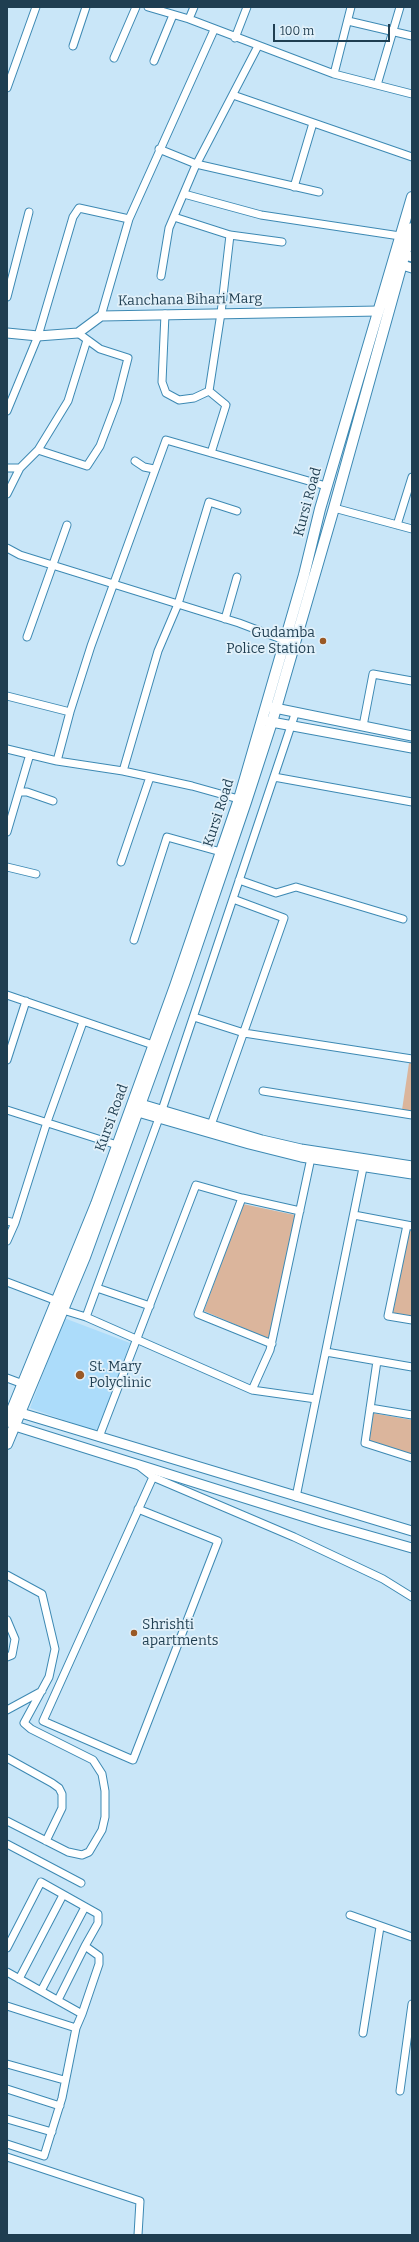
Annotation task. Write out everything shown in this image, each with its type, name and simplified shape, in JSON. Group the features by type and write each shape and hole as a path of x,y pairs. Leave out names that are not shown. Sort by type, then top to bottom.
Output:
{"main road":[{"name":"Kursi Road","path":"12,1415 63,1310 243,800 290,642 334,508 401,258 400,236 412,197"},
{"name":"Kursi Road","path":"290,642 326,486 379,310 412,228"},
{"name":"Kursi Road","path":"7,1444 12,1415 22,1384 96,1204 117,1145 135,1106 153,1045 221,852 243,800"}],"street":[{"path":"7,88 36,7"},
{"path":"73,46 86,7"},
{"path":"114,58 136,7"},
{"path":"148,7 189,19 214,30 334,74 412,94"},
{"path":"189,19 194,7"},
{"path":"236,38 247,7"},
{"path":"377,85 400,7"},
{"path":"334,74 350,8"},
{"path":"154,61 173,15"},
{"path":"348,21 412,36"},
{"path":"102,316 129,219 159,149 214,30"},
{"path":"161,276 169,228 196,164 258,46"},
{"path":"233,95 412,157"},
{"path":"294,187 313,123"},
{"path":"159,149 196,164 319,192"},
{"path":"184,194 261,215 400,236"},
{"path":"7,411 38,336 73,217 79,208 129,219"},
{"path":"7,297 29,212"},
{"path":"174,217 230,235 282,242"},
{"path":"209,391 221,313 230,235"},
{"path":"401,258 412,268"},
{"name":"Kanchana Bihari Marg","path":"78,334 102,316 379,310"},
{"path":"165,314 162,382 166,393 179,400 194,398 209,391"},
{"path":"7,333 38,336 78,334 100,349 128,358 117,401 100,446 87,466 38,450"},
{"path":"7,494 20,468 38,450 68,401 87,340"},
{"path":"209,391 226,405 211,453"},
{"path":"58,761 70,712 91,646 115,585 154,470 166,440 217,456 326,486"},
{"path":"135,461 144,467 154,470"},
{"path":"7,468 20,468"},
{"path":"397,525 412,477"},
{"path":"123,771 158,651 178,604 209,502 237,511"},
{"path":"334,508 412,529"},
{"path":"27,637 54,566 67,525"},
{"path":"7,548 20,555 225,619 290,642"},
{"path":"225,619 237,577"},
{"path":"363,726 373,674 412,681"},
{"path":"7,696 70,712"},
{"path":"271,708 295,714 412,736"},
{"path":"86,1317 161,1113 295,714"},
{"path":"267,721 412,748"},
{"path":"7,749 58,761 123,771 192,786 243,800"},
{"path":"7,832 30,754"},
{"path":"121,862 150,777"},
{"path":"274,777 412,802"},
{"path":"19,792 28,792 53,801"},
{"path":"134,940 167,836 221,852"},
{"path":"7,866 36,874"},
{"path":"239,880 276,893 296,887 403,919"},
{"path":"211,1125 284,918 233,900"},
{"path":"7,995 153,1045"},
{"path":"7,1060 9,1045 26,1001"},
{"path":"194,1017 244,1033 412,1059"},
{"path":"7,1241 15,1223 47,1122 83,1022"},
{"path":"263,1091 412,1115"},
{"path":"135,1106 301,1149 412,1174"},
{"path":"7,1109 117,1145"},
{"path":"161,1113 249,1144 311,1158 412,1166"},
{"path":"252,1390 272,1344 311,1158"},
{"path":"296,1497 364,1163"},
{"path":"99,1438 196,1185 300,1212"},
{"path":"242,1198 198,1314 272,1344"},
{"path":"354,1215 409,1226 388,1316 412,1320"},
{"path":"7,1221 15,1223"},
{"path":"7,1282 56,1301"},
{"path":"97,1288 150,1306"},
{"path":"63,1310 86,1317 252,1390 316,1399"},
{"path":"326,1352 412,1367"},
{"path":"377,1361 365,1443 412,1458"},
{"path":"7,1378 22,1384"},
{"path":"370,1408 412,1415"},
{"path":"12,1415 99,1438 412,1531"},
{"path":"12,1415 137,1464 324,1524 412,1548"},
{"path":"137,1464 153,1477 294,1537 383,1579 412,1597"},
{"path":"138,1509 218,1541 134,1760 43,1721 138,1509 153,1477"},
{"path":"7,1575 38,1591 44,1599 55,1649 49,1677 44,1689 24,1723 26,1727 93,1760 102,1774 105,1791 105,1817 102,1830 89,1852 78,1856 7,1821"},
{"path":"7,1620 15,1639 12,1655 7,1657"},
{"path":"7,1710 44,1689"},
{"path":"7,1758 52,1783 59,1788 62,1794 62,1808 46,1841"},
{"path":"7,1844 81,1883"},
{"path":"7,1948 41,1882 98,1914 98,1923 58,2000"},
{"path":"19,1979 63,1895"},
{"path":"41,1991 85,1907"},
{"path":"350,1916 412,1937"},
{"path":"363,2033 380,1927"},
{"path":"7,2144 44,2156 60,2106 64,2080 76,2028 99,1964 99,1956 85,1946"},
{"path":"7,1972 82,2014"},
{"path":"400,2091 412,2004"},
{"path":"7,2006 76,2028"},
{"path":"7,2064 64,2080"},
{"path":"7,2089 60,2106"},
{"path":"7,2118 52,2132"},
{"path":"7,2157 140,2201 138,2235"}],"shaded area":[{"path":"409,1063 412,1063 412,1112 402,1110"},
{"path":"243,1204 295,1215 269,1339 204,1311"},
{"path":"409,1231 412,1231 412,1317 393,1313"},
{"name":"St. Mary Polyclinic","path":"64,1318 130,1343 97,1432 30,1408"},
{"path":"372,1413 412,1420 412,1454 369,1441"}],"place":[{"name":"Gudamba Police Station","path":"323,641"},
{"name":"St. Mary Polyclinic","path":"80,1375"},
{"name":"Shrishti apartments","path":"134,1633"}]}
